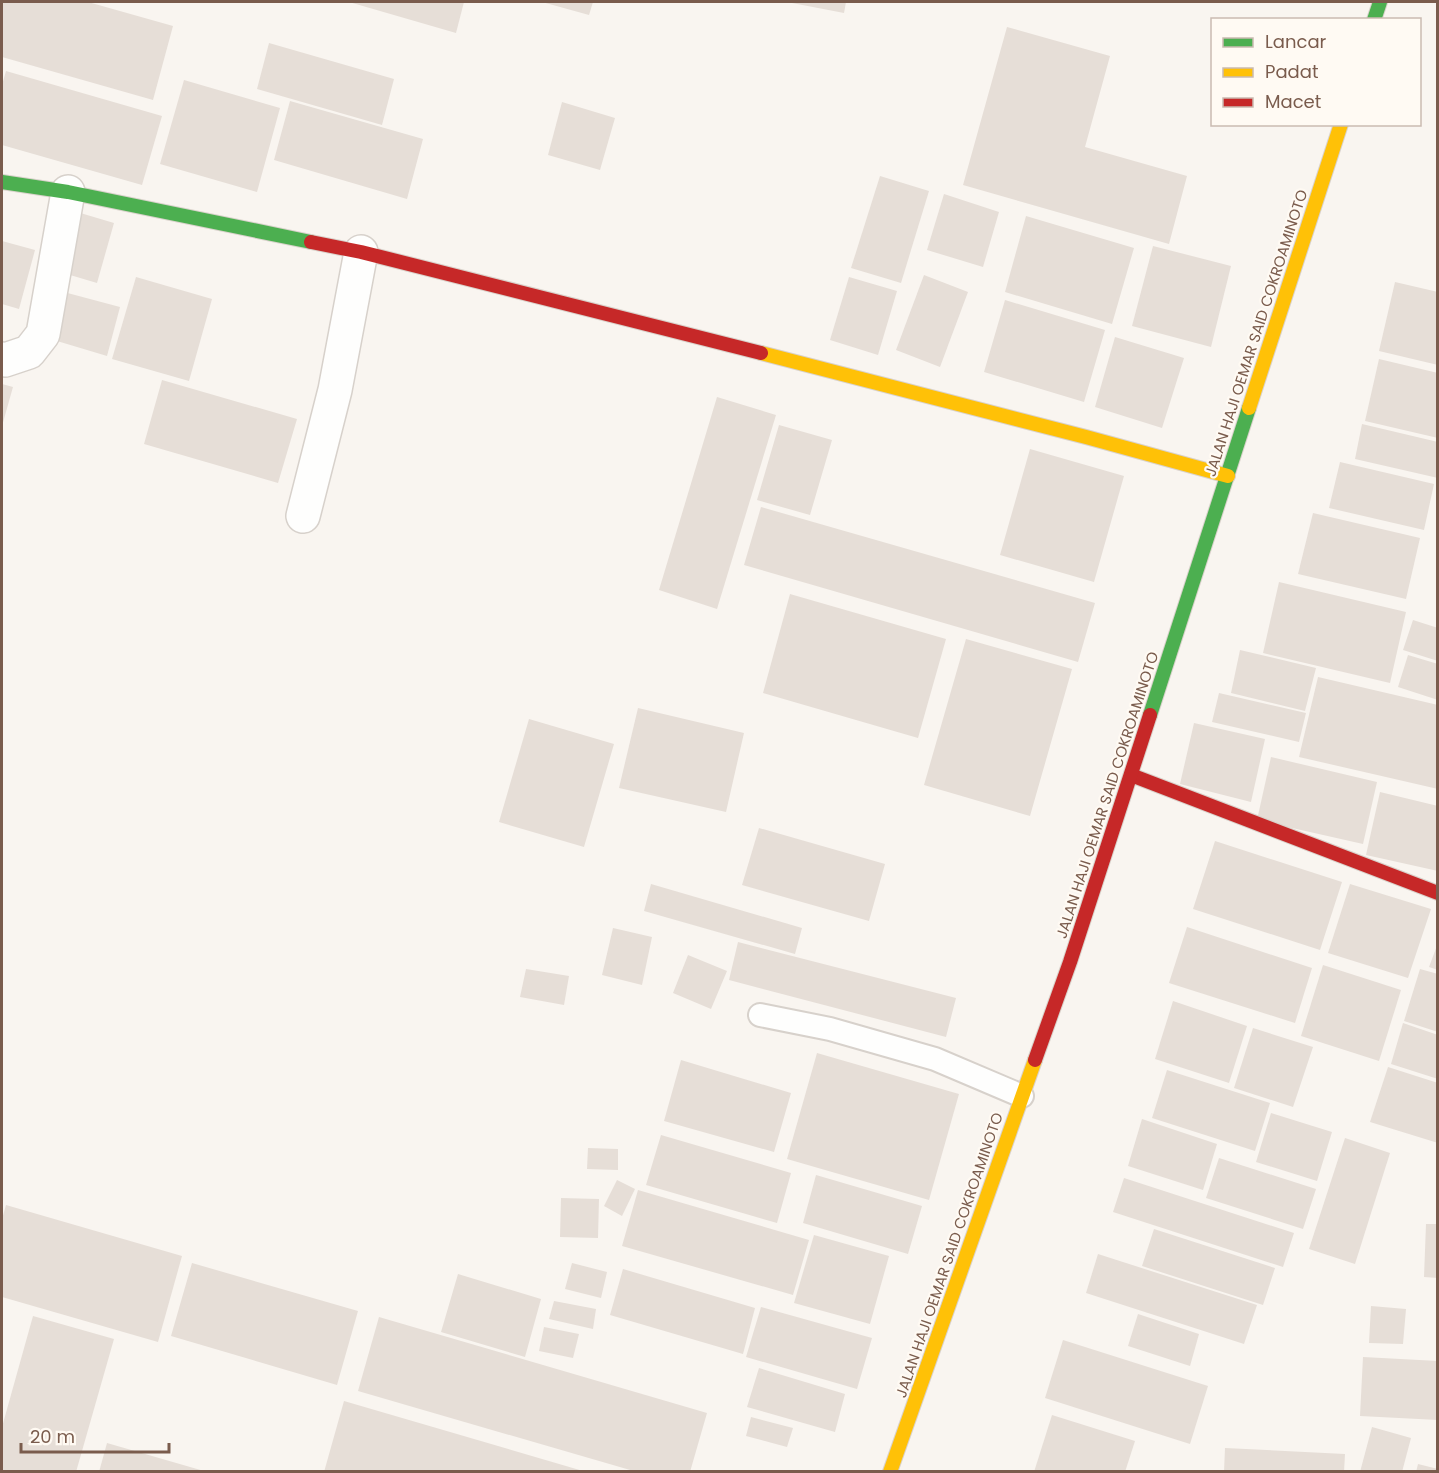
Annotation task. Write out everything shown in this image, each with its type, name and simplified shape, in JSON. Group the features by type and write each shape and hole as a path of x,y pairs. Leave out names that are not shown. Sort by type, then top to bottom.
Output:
{"street":[{"path":"1375,18 1380,2"},
{"name":"JALAN HAJI OEMAR SAID COKROAMINOTO","path":"890,1472 1070,962 1340,126"},
{"path":"2,182 68,192 361,252 653,325 1228,476"},
{"path":"2,359 29,352 43,334 68,192"},
{"path":"303,516 335,390 361,252"},
{"path":"1131,775 1437,892"}],"lane":[{"path":"760,1015 830,1029 934,1059 1022,1096"}],"building":[{"path":"2,2 88,2 173,26 153,100 2,57"},
{"path":"349,2 464,2 456,33"},
{"path":"542,2 593,2 589,15"},
{"path":"792,2 846,2 844,13"},
{"path":"1007,27 1110,56 1085,147 1187,176 1169,244 963,185"},
{"path":"269,43 394,79 382,125 257,89"},
{"path":"6,71 162,116 142,185 2,145 2,85"},
{"path":"184,80 280,108 257,192 160,164"},
{"path":"290,101 423,139 407,199 274,160"},
{"path":"562,102 615,118 600,170 548,155"},
{"path":"880,176 929,191 901,283 851,268"},
{"path":"944,194 999,212 983,267 927,250"},
{"path":"77,212 114,223 97,283 60,272"},
{"path":"1026,216 1134,248 1112,324 1005,292"},
{"path":"2,241 35,250 19,309 2,304"},
{"path":"1153,246 1231,266 1211,347 1132,326"},
{"path":"924,275 968,292 940,367 896,350"},
{"path":"136,277 212,299 189,381 112,359"},
{"path":"849,277 897,291 878,355 830,340"},
{"path":"1395,282 1438,292 1438,365 1379,351"},
{"path":"60,291 120,307 107,356 47,338"},
{"path":"1005,300 1105,330 1084,402 984,372"},
{"path":"1115,337 1184,358 1162,428 1095,407"},
{"path":"1379,359 1438,373 1438,438 1365,421"},
{"path":"162,380 297,419 278,483 144,444"},
{"path":"2,384 13,387 2,426"},
{"path":"717,397 776,415 717,609 659,590"},
{"path":"1362,424 1438,442 1438,478 1355,459"},
{"path":"779,425 832,440 810,515 757,500"},
{"path":"1030,449 1124,476 1094,582 1000,555"},
{"path":"1340,462 1434,484 1424,530 1329,508"},
{"path":"761,507 1095,603 1078,662 744,565"},
{"path":"1313,513 1420,538 1406,599 1298,574"},
{"path":"1279,582 1406,612 1390,683 1263,653"},
{"path":"790,594 946,639 918,738 763,693"},
{"path":"1413,620 1438,628 1438,661 1403,650"},
{"path":"966,639 1072,669 1030,816 924,785"},
{"path":"1240,650 1316,668 1305,711 1231,693"},
{"path":"1408,655 1438,664 1438,700 1398,687"},
{"path":"1318,677 1438,705 1438,789 1299,757"},
{"path":"1219,693 1306,713 1299,742 1212,722"},
{"path":"638,708 744,733 726,812 619,788"},
{"path":"529,719 614,744 584,847 499,822"},
{"path":"1194,723 1265,739 1251,802 1180,784"},
{"path":"1271,757 1377,782 1363,844 1257,820"},
{"path":"1380,792 1438,806 1438,871 1366,855"},
{"path":"759,828 885,864 869,921 742,885"},
{"path":"1215,841 1342,882 1320,950 1193,909"},
{"path":"651,884 802,928 795,954 644,911"},
{"path":"1350,884 1431,909 1408,978 1328,953"},
{"path":"1187,927 1312,968 1295,1023 1169,983"},
{"path":"613,928 652,937 642,985 602,975"},
{"path":"738,942 956,998 946,1037 729,980"},
{"path":"1438,943 1438,970 1429,967"},
{"path":"688,955 727,971 711,1009 673,993"},
{"path":"1323,965 1401,990 1379,1061 1301,1036"},
{"path":"526,969 569,976 564,1005 520,997"},
{"path":"1420,969 1438,974 1438,1032 1404,1021"},
{"path":"1173,1001 1247,1026 1229,1083 1155,1059"},
{"path":"1403,1023 1438,1035 1438,1079 1391,1064"},
{"path":"1253,1028 1313,1047 1293,1107 1234,1088"},
{"path":"817,1053 959,1094 929,1200 787,1159"},
{"path":"681,1060 791,1093 774,1152 664,1121"},
{"path":"1388,1067 1438,1083 1438,1143 1370,1122"},
{"path":"1167,1070 1270,1103 1255,1151 1152,1118"},
{"path":"1271,1113 1332,1132 1317,1181 1256,1162"},
{"path":"1142,1119 1217,1144 1203,1190 1128,1166"},
{"path":"661,1135 791,1173 777,1223 646,1185"},
{"path":"1345,1138 1390,1153 1355,1264 1309,1249"},
{"path":"588,1148 618,1149 618,1170 587,1169"},
{"path":"1219,1158 1316,1189 1303,1229 1206,1198"},
{"path":"816,1175 922,1206 908,1254 803,1223"},
{"path":"1124,1178 1294,1233 1283,1267 1113,1212"},
{"path":"617,1180 635,1189 622,1216 604,1206"},
{"path":"638,1190 809,1240 793,1295 622,1246"},
{"path":"561,1198 599,1199 598,1238 560,1237"},
{"path":"6,1205 182,1256 158,1342 2,1297 2,1219"},
{"path":"1426,1224 1438,1224 1438,1278 1424,1277"},
{"path":"1154,1229 1275,1268 1263,1305 1142,1266"},
{"path":"814,1235 889,1256 870,1324 794,1303"},
{"path":"1098,1254 1257,1305 1244,1344 1086,1293"},
{"path":"192,1263 358,1311 337,1385 171,1336"},
{"path":"572,1263 607,1272 601,1298 565,1289"},
{"path":"623,1269 755,1308 743,1354 610,1315"},
{"path":"458,1274 541,1299 525,1357 441,1332"},
{"path":"554,1301 596,1309 593,1329 549,1319"},
{"path":"1371,1306 1406,1309 1403,1344 1369,1343"},
{"path":"761,1307 872,1338 857,1389 746,1357"},
{"path":"1138,1314 1199,1334 1190,1366 1128,1346"},
{"path":"33,1316 114,1339 76,1472 2,1472 2,1427"},
{"path":"379,1317 707,1413 690,1472 637,1472 358,1391"},
{"path":"544,1327 579,1334 573,1358 539,1351"},
{"path":"1063,1340 1208,1386 1190,1444 1045,1398"},
{"path":"1363,1357 1438,1361 1438,1420 1360,1416"},
{"path":"759,1368 845,1394 835,1432 747,1407"},
{"path":"344,1401 583,1471 583,1472 324,1472"},
{"path":"1052,1415 1135,1441 1125,1472 1034,1472"},
{"path":"751,1417 793,1428 787,1447 746,1436"},
{"path":"1372,1427 1411,1438 1402,1472 1360,1472"},
{"path":"107,1443 204,1471 204,1472 99,1472"},
{"path":"1225,1448 1345,1454 1344,1472 1224,1472"},
{"path":"1418,1464 1438,1469 1438,1472 1416,1472"}],"traffic: fast":[{"path":"1375,18 1380,2"},
{"path":"2,182 68,192 311,242"},
{"path":"1150,715 1249,408"}],"traffic: slow":[{"path":"1249,408 1340,126"},
{"path":"761,353 1228,476"},
{"path":"890,1472 1035,1060"}],"traffic: jam":[{"path":"311,242 361,252 761,353"},
{"path":"1035,1060 1070,962 1150,715"},
{"path":"1131,775 1438,893"}]}
